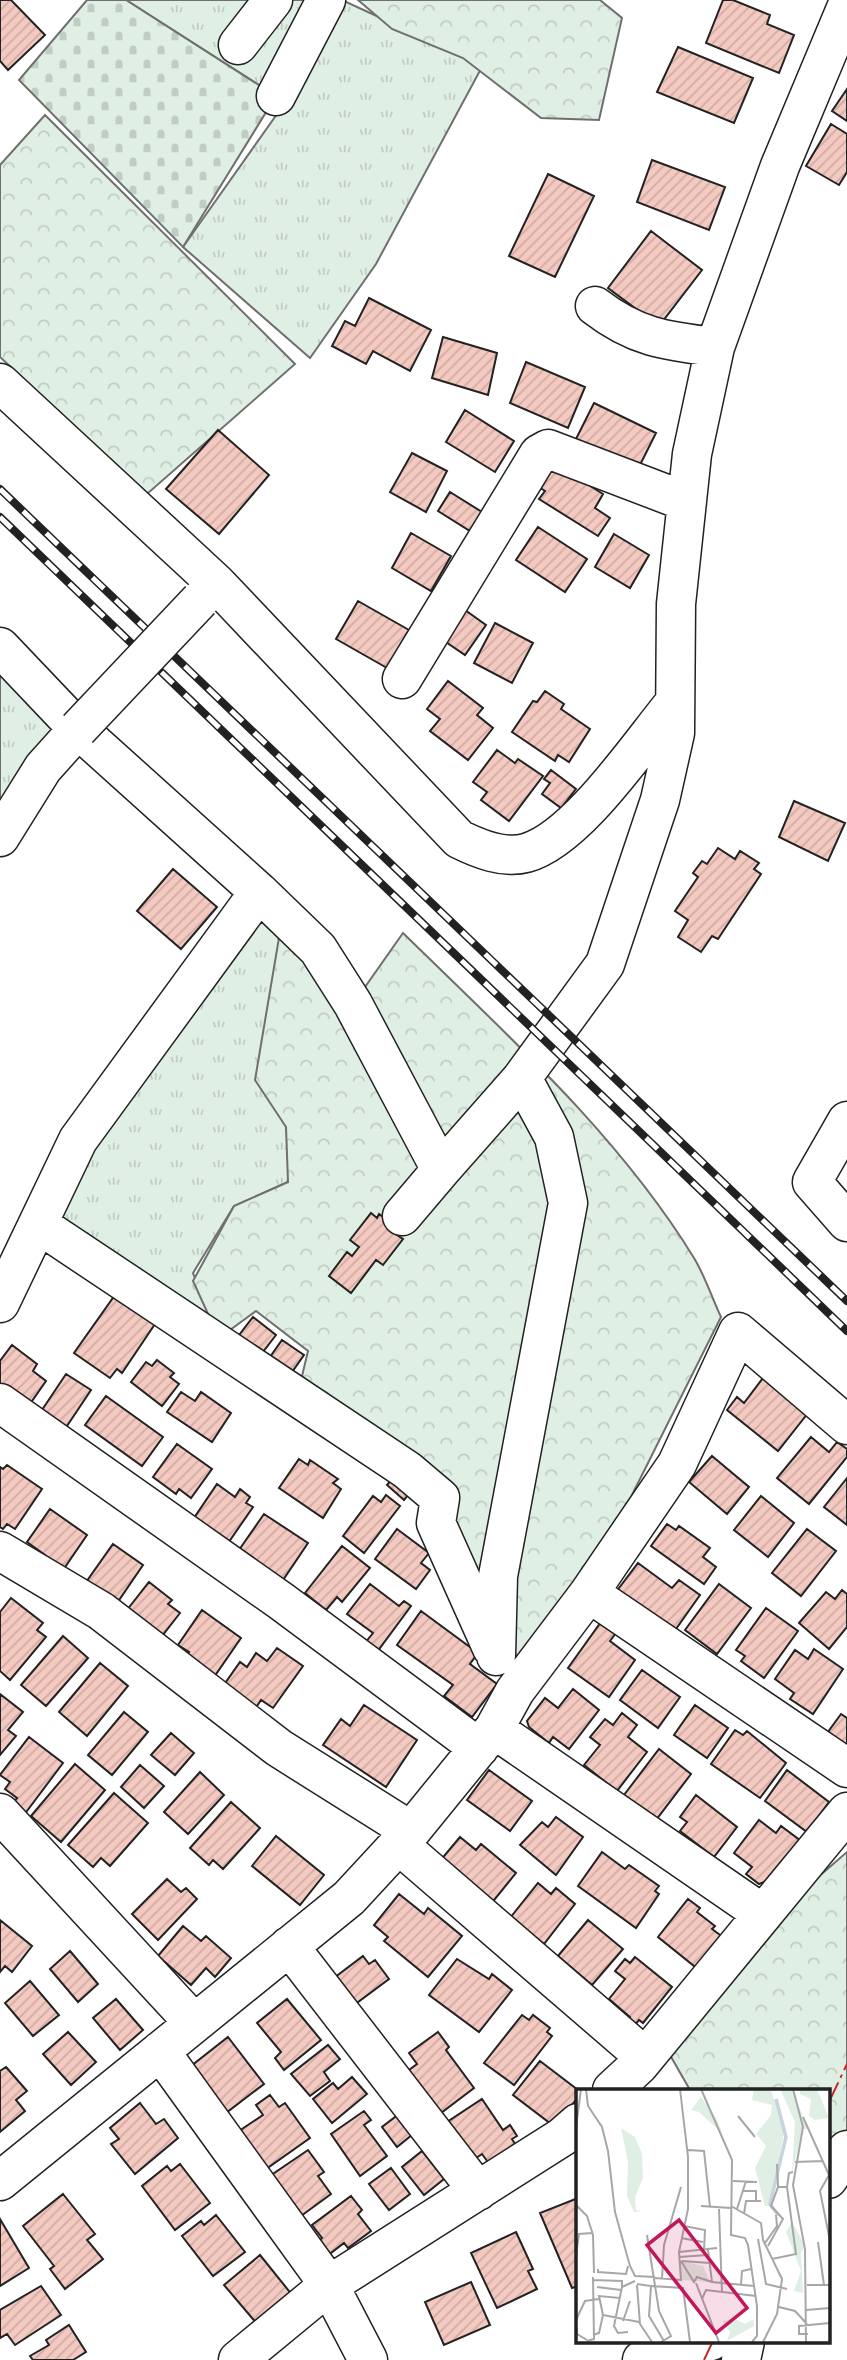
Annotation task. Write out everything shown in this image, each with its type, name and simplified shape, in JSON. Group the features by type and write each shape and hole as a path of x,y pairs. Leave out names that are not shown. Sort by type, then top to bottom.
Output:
{"street":[{"path":"238,45 273,0"},
{"path":"276,96 326,0"},
{"path":"402,1216 519,1082 606,964 660,800 675,733 676,604 692,454 715,348 780,166 847,6"},
{"path":"595,306 620,326 654,339 715,348"},
{"path":"0,383 459,839 484,852 526,853 571,828 675,702"},
{"path":"402,679 539,454 548,449 687,502"},
{"path":"0,837 43,768 209,592"},
{"path":"0,647 78,729 259,892 318,949 353,1004 441,1170"},
{"path":"0,1303 78,1140 259,892"},
{"path":"496,1656 498,1576 568,1203 554,1137 522,1078 519,1082"},
{"path":"847,1121 812,1182 847,1222"},
{"path":"38,1224 407,1470 440,1498 436,1524 496,1656 515,1691"},
{"path":"0,2181 349,1898 404,1838 486,1738 515,1691 589,1593 677,1464 738,1332 847,1425"},
{"path":"0,1403 281,1601 486,1738 762,1914"},
{"path":"0,1551 101,1611 279,1748 404,1838 645,2057"},
{"path":"589,1593 847,1768"},
{"path":"614,2089 645,2057 847,1812"},
{"path":"0,1814 194,2023"},
{"path":"289,1947 478,2192"},
{"path":"160,2052 329,2285 368,2360"},
{"path":"238,2360 329,2285 401,2236 478,2192 562,2137 576,2125"},
{"path":"830,2176 847,2150"},
{"path":"642,2360 707,2342"},
{"path":"741,2360 745,2342"}],"green space":[{"path":"87,0 126,0 276,96 183,247 19,80"},
{"path":"126,0 326,0 276,96"},
{"path":"342,0 483,65 376,264 310,358 183,247 282,107"},
{"path":"358,0 600,0 622,18 599,120 541,118 463,58 392,29"},
{"path":"45,115 295,364 147,494 0,357 0,165"},
{"path":"0,667 63,731 0,834"},
{"path":"255,898 282,920 286,1127 293,1180 234,1206 193,1273 219,1338 42,1226"},
{"path":"282,920 353,1004 403,933 559,1087 631,1169 694,1258 721,1317 631,1497 510,1682 440,1498 297,1397 308,1351 256,1311 219,1338 193,1281 234,1206 288,1182 286,1127 255,1080"},
{"path":"847,1852 847,2139 830,2169 830,2089 689,2089 670,2055 786,1905"}],"building":[{"path":"0,0 11,0 45,35 8,70 0,61"},
{"path":"723,0 733,0 770,15 767,24 794,35 779,73 706,43"},
{"path":"678,47 753,78 734,123 657,92"},
{"path":"847,89 847,121 832,111"},
{"path":"831,124 847,134 847,172 839,185 806,166"},
{"path":"652,160 725,187 709,230 637,202"},
{"path":"548,174 594,196 555,277 509,256"},
{"path":"651,231 702,270 659,326 608,288"},
{"path":"369,298 431,330 410,371 373,351 366,364 332,346 345,321 355,326"},
{"path":"443,337 497,353 488,395 432,378"},
{"path":"526,362 585,387 568,428 510,403"},
{"path":"594,403 656,433 637,471 574,443"},
{"path":"465,410 514,441 495,472 446,442"},
{"path":"218,430 269,475 219,534 166,489"},
{"path":"412,453 447,471 426,512 390,492"},
{"path":"549,460 603,494 595,508 610,518 598,536 539,499 545,491 534,484"},
{"path":"450,492 482,512 470,531 438,511"},
{"path":"538,527 587,559 565,592 516,560"},
{"path":"411,533 451,556 431,591 392,568"},
{"path":"614,534 649,555 630,588 595,567"},
{"path":"358,601 409,630 387,668 336,639"},
{"path":"465,610 486,625 465,655 443,640"},
{"path":"495,623 533,643 512,683 474,663"},
{"path":"448,681 483,708 477,715 493,728 468,760 430,731 440,719 427,709"},
{"path":"545,691 564,704 561,709 590,729 569,762 558,755 555,761 512,732 533,701 537,702"},
{"path":"497,750 515,763 518,759 543,776 509,821 481,800 487,792 473,782"},
{"path":"551,770 576,789 561,808 542,794 550,783 544,779"},
{"path":"794,801 845,823 828,861 779,837"},
{"path":"718,848 735,859 740,851 759,863 754,869 761,874 718,939 712,936 701,952 678,937 688,920 675,911 698,877 693,873 702,861 707,864"},
{"path":"173,869 217,907 181,949 137,911"},
{"path":"371,1213 377,1218 379,1214 401,1230 397,1235 403,1239 383,1265 376,1260 351,1293 329,1276 347,1252 352,1256 359,1247 350,1240"},
{"path":"115,1295 155,1324 122,1373 117,1369 110,1378 74,1353"},
{"path":"253,1317 276,1335 259,1357 236,1339"},
{"path":"282,1340 304,1355 292,1372 270,1357"},
{"path":"12,1345 37,1364 33,1371 46,1381 25,1411 0,1393 0,1361"},
{"path":"157,1360 174,1373 170,1377 179,1384 162,1406 131,1382 146,1362 152,1366"},
{"path":"66,1374 91,1390 61,1435 36,1419"},
{"path":"763,1378 808,1413 778,1451 727,1410 737,1397 744,1403"},
{"path":"181,1392 195,1401 201,1392 231,1413 212,1442 167,1412"},
{"path":"106,1396 163,1437 142,1466 85,1425"},
{"path":"811,1437 829,1452 837,1442 847,1449 847,1457 809,1504 777,1478"},
{"path":"177,1444 212,1469 191,1498 179,1489 176,1494 153,1477"},
{"path":"712,1456 749,1487 727,1514 689,1482"},
{"path":"299,1459 308,1465 310,1460 338,1479 333,1483 341,1489 323,1518 279,1488"},
{"path":"7,1465 42,1489 15,1529 7,1524 3,1529 0,1527 0,1467 3,1469"},
{"path":"399,1471 416,1485 404,1500 387,1485"},
{"path":"847,1478 847,1525 824,1507"},
{"path":"217,1484 235,1497 240,1489 250,1497 246,1503 253,1507 222,1552 192,1521"},
{"path":"386,1495 400,1506 364,1553 343,1536 373,1496 381,1502"},
{"path":"761,1496 794,1523 768,1557 734,1530"},
{"path":"50,1509 87,1535 61,1573 42,1559 45,1555 27,1542"},
{"path":"264,1514 308,1543 283,1580 239,1550"},
{"path":"667,1524 676,1530 679,1526 710,1548 703,1557 716,1567 704,1584 651,1546"},
{"path":"397,1529 429,1553 421,1563 430,1570 416,1589 375,1559"},
{"path":"807,1529 836,1551 801,1596 772,1573"},
{"path":"113,1544 143,1565 115,1606 84,1585"},
{"path":"342,1546 370,1568 342,1602 337,1597 326,1610 305,1593"},
{"path":"638,1563 672,1588 679,1580 700,1595 671,1636 616,1592"},
{"path":"149,1582 172,1600 168,1604 180,1613 162,1636 127,1610"},
{"path":"370,1584 399,1606 404,1601 411,1606 377,1652 365,1643 373,1633 347,1614"},
{"path":"719,1584 751,1608 717,1654 685,1630"},
{"path":"842,1590 847,1594 847,1627 829,1649 799,1623 826,1592 835,1599"},
{"path":"11,1598 43,1623 37,1630 46,1637 10,1680 0,1671 0,1612"},
{"path":"766,1608 798,1631 764,1678 741,1661 745,1656 736,1650"},
{"path":"202,1610 241,1638 214,1677 185,1657 189,1652 178,1645"},
{"path":"421,1611 478,1653 470,1664 497,1684 472,1717 444,1696 453,1685 397,1645"},
{"path":"601,1622 616,1633 610,1641 635,1660 609,1697 568,1668"},
{"path":"63,1636 88,1658 46,1706 21,1685"},
{"path":"277,1648 303,1666 273,1708 261,1700 253,1712 221,1689 240,1662 247,1667 256,1653 267,1661"},
{"path":"814,1649 843,1669 813,1714 790,1699 794,1693 775,1679 795,1650 808,1659"},
{"path":"100,1663 128,1686 87,1736 59,1712"},
{"path":"642,1670 680,1697 658,1728 620,1700"},
{"path":"573,1689 599,1710 569,1749 553,1737 549,1743 529,1727 527,1721 545,1698 558,1708"},
{"path":"0,1694 23,1712 8,1730 16,1736 0,1755"},
{"path":"364,1705 417,1740 386,1787 323,1745 341,1719 350,1726"},
{"path":"695,1705 728,1728 707,1758 674,1735"},
{"path":"124,1712 148,1732 112,1775 88,1755"},
{"path":"622,1713 637,1725 628,1737 647,1752 617,1791 584,1765 600,1745 590,1737 605,1719 613,1725"},
{"path":"841,1714 847,1718 847,1751 825,1736"},
{"path":"735,1730 743,1735 747,1731 786,1763 760,1798 711,1764"},
{"path":"171,1733 194,1753 175,1775 151,1755"},
{"path":"29,1737 63,1763 21,1819 8,1810 17,1798 5,1789 10,1782 0,1775"},
{"path":"659,1749 691,1774 656,1820 624,1795"},
{"path":"75,1764 105,1790 61,1842 31,1816"},
{"path":"140,1765 164,1786 144,1808 121,1787"},
{"path":"489,1770 532,1801 510,1831 467,1800"},
{"path":"787,1770 829,1802 807,1832 765,1801"},
{"path":"200,1772 224,1795 188,1834 164,1812"},
{"path":"114,1793 148,1823 110,1866 101,1858 93,1867 68,1845"},
{"path":"696,1795 737,1827 714,1857 680,1831 687,1822 680,1817"},
{"path":"231,1802 260,1828 223,1869 213,1860 209,1865 190,1848"},
{"path":"556,1817 583,1837 556,1875 520,1845 542,1822 548,1827"},
{"path":"759,1820 776,1833 781,1826 801,1841 774,1878 759,1884 746,1874 752,1867 734,1853"},
{"path":"276,1836 324,1875 300,1905 252,1866"},
{"path":"460,1837 476,1850 481,1844 516,1873 486,1910 434,1868"},
{"path":"602,1852 625,1869 629,1865 659,1886 655,1891 659,1894 636,1928 578,1886"},
{"path":"167,1879 181,1892 186,1888 197,1899 158,1940 132,1914"},
{"path":"538,1883 551,1894 556,1888 575,1904 544,1944 510,1918"},
{"path":"399,1894 424,1914 428,1908 462,1936 428,1977 384,1941 388,1937 374,1925"},
{"path":"688,1899 700,1908 697,1912 715,1926 712,1929 724,1938 699,1970 658,1937"},
{"path":"0,1920 32,1946 12,1972 5,1966 0,1972"},
{"path":"588,1920 623,1949 592,1985 558,1956"},
{"path":"183,1926 201,1941 206,1936 231,1958 215,1977 206,1968 191,1985 158,1956"},
{"path":"70,1951 98,1984 78,2002 50,1969"},
{"path":"363,1956 369,1964 375,1960 389,1979 354,2005 334,1978"},
{"path":"635,1957 672,1987 643,2023 639,2020 632,2029 625,2023 630,2017 609,1999 625,1979 615,1971 625,1959 630,1963"},
{"path":"457,1959 489,1979 492,1974 512,1990 479,2032 429,1995"},
{"path":"30,1981 59,2015 33,2036 5,2003"},
{"path":"116,1999 143,2030 120,2050 93,2018"},
{"path":"287,1999 321,2040 284,2070 275,2058 281,2052 257,2023"},
{"path":"522,2015 529,2020 533,2015 550,2028 547,2032 552,2036 514,2085 484,2063"},
{"path":"68,2032 96,2062 71,2085 43,2054"},
{"path":"438,2032 449,2047 446,2050 474,2088 437,2116 405,2073 417,2064 409,2053"},
{"path":"228,2037 264,2084 222,2116 186,2070"},
{"path":"328,2045 340,2059 324,2072 330,2081 310,2096 291,2074"},
{"path":"540,2061 577,2089 576,2100 555,2127 513,2095"},
{"path":"6,2067 27,2091 16,2100 25,2111 0,2132 0,2071"},
{"path":"352,2077 367,2094 332,2123 313,2099 333,2083 338,2089"},
{"path":"270,2095 279,2107 285,2103 310,2138 266,2169 239,2131 263,2115 256,2105"},
{"path":"482,2099 503,2130 510,2125 517,2136 512,2139 517,2147 490,2165 482,2154 470,2162 444,2124"},
{"path":"140,2103 156,2124 164,2119 178,2138 135,2174 111,2144 119,2139 110,2128"},
{"path":"364,2111 371,2120 364,2125 387,2156 360,2176 331,2134"},
{"path":"403,2111 418,2130 397,2147 382,2127"},
{"path":"308,2150 324,2172 318,2176 331,2194 301,2216 267,2178"},
{"path":"422,2151 444,2179 424,2195 402,2167"},
{"path":"180,2164 210,2203 175,2230 142,2186 167,2166 171,2171"},
{"path":"391,2168 410,2194 389,2210 369,2184"},
{"path":"63,2194 95,2234 87,2240 103,2259 65,2289 50,2269 54,2266 23,2226"},
{"path":"351,2196 362,2210 358,2214 371,2231 348,2248 344,2243 327,2256 317,2243 322,2238 312,2225"},
{"path":"576,2199 576,2287 572,2288 540,2213"},
{"path":"216,2215 245,2252 213,2276 182,2236 201,2221 204,2225"},
{"path":"0,2219 29,2268 0,2286"},
{"path":"516,2232 533,2269 528,2271 537,2289 497,2308 471,2253"},
{"path":"260,2255 293,2296 258,2325 224,2285"},
{"path":"471,2282 490,2325 444,2345 425,2302"},
{"path":"41,2286 61,2315 15,2345 7,2334 0,2338 0,2310"},
{"path":"69,2325 86,2352 73,2360 33,2360 30,2356 49,2345 46,2340"}],"railway":[{"path":"0,489 847,1301"},
{"path":"0,517 847,1331"}],"power":[{"path":"830,2100 847,2064"},
{"path":"704,2360 713,2342"}]}
